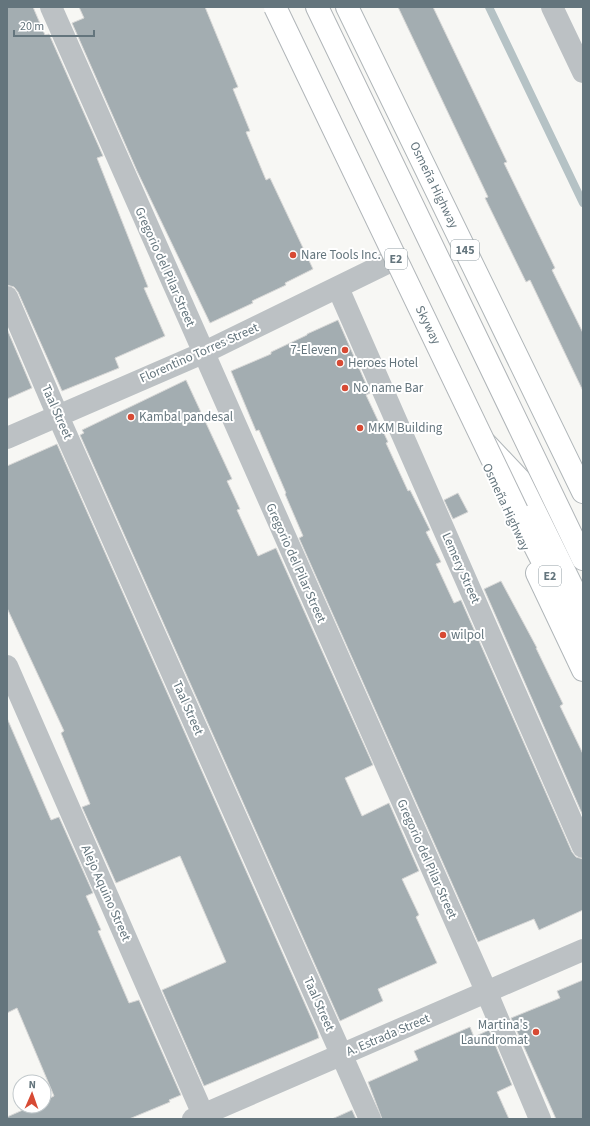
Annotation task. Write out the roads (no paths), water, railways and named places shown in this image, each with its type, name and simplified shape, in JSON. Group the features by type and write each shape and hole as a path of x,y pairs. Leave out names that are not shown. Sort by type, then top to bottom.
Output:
{"main road":[{"name":"Osmeña Highway","path":"265,7 389,262 583,670"},
{"name":"Skyway","path":"275,7 514,504 583,641"},
{"path":"318,7 583,559"},
{"name":"Osmeña Highway","path":"347,7 583,492"},
{"name":"Osmeña Highway","path":"470,431 486,443 519,479 583,609"}],"street":[{"name":"Gregorio del Pilar Street","path":"51,7 203,354 487,993 540,1119"},
{"path":"552,7 583,72"},
{"name":"Florentino Torres Street","path":"7,438 203,354 389,262"},
{"name":"Lemery Street","path":"338,288 583,847"},
{"name":"Taal Street","path":"7,297 58,416 370,1119"},
{"name":"Alejo Aquino Street","path":"7,666 200,1118"},
{"name":"A. Estrada Street","path":"200,1118 583,950"}],"waterway":[{"path":"489,7 583,203"}],"place":[{"name":"Nare Tools Inc.","path":"293,255"},
{"name":"7-Eleven","path":"345,350"},
{"name":"Heroes Hotel","path":"340,363"},
{"name":"No name Bar","path":"345,388"},
{"name":"Kambal pandesal","path":"131,417"},
{"name":"MKM Building","path":"360,428"},
{"name":"wilpol","path":"443,635"},
{"name":"Martina's Laundromat","path":"536,1032"}]}
